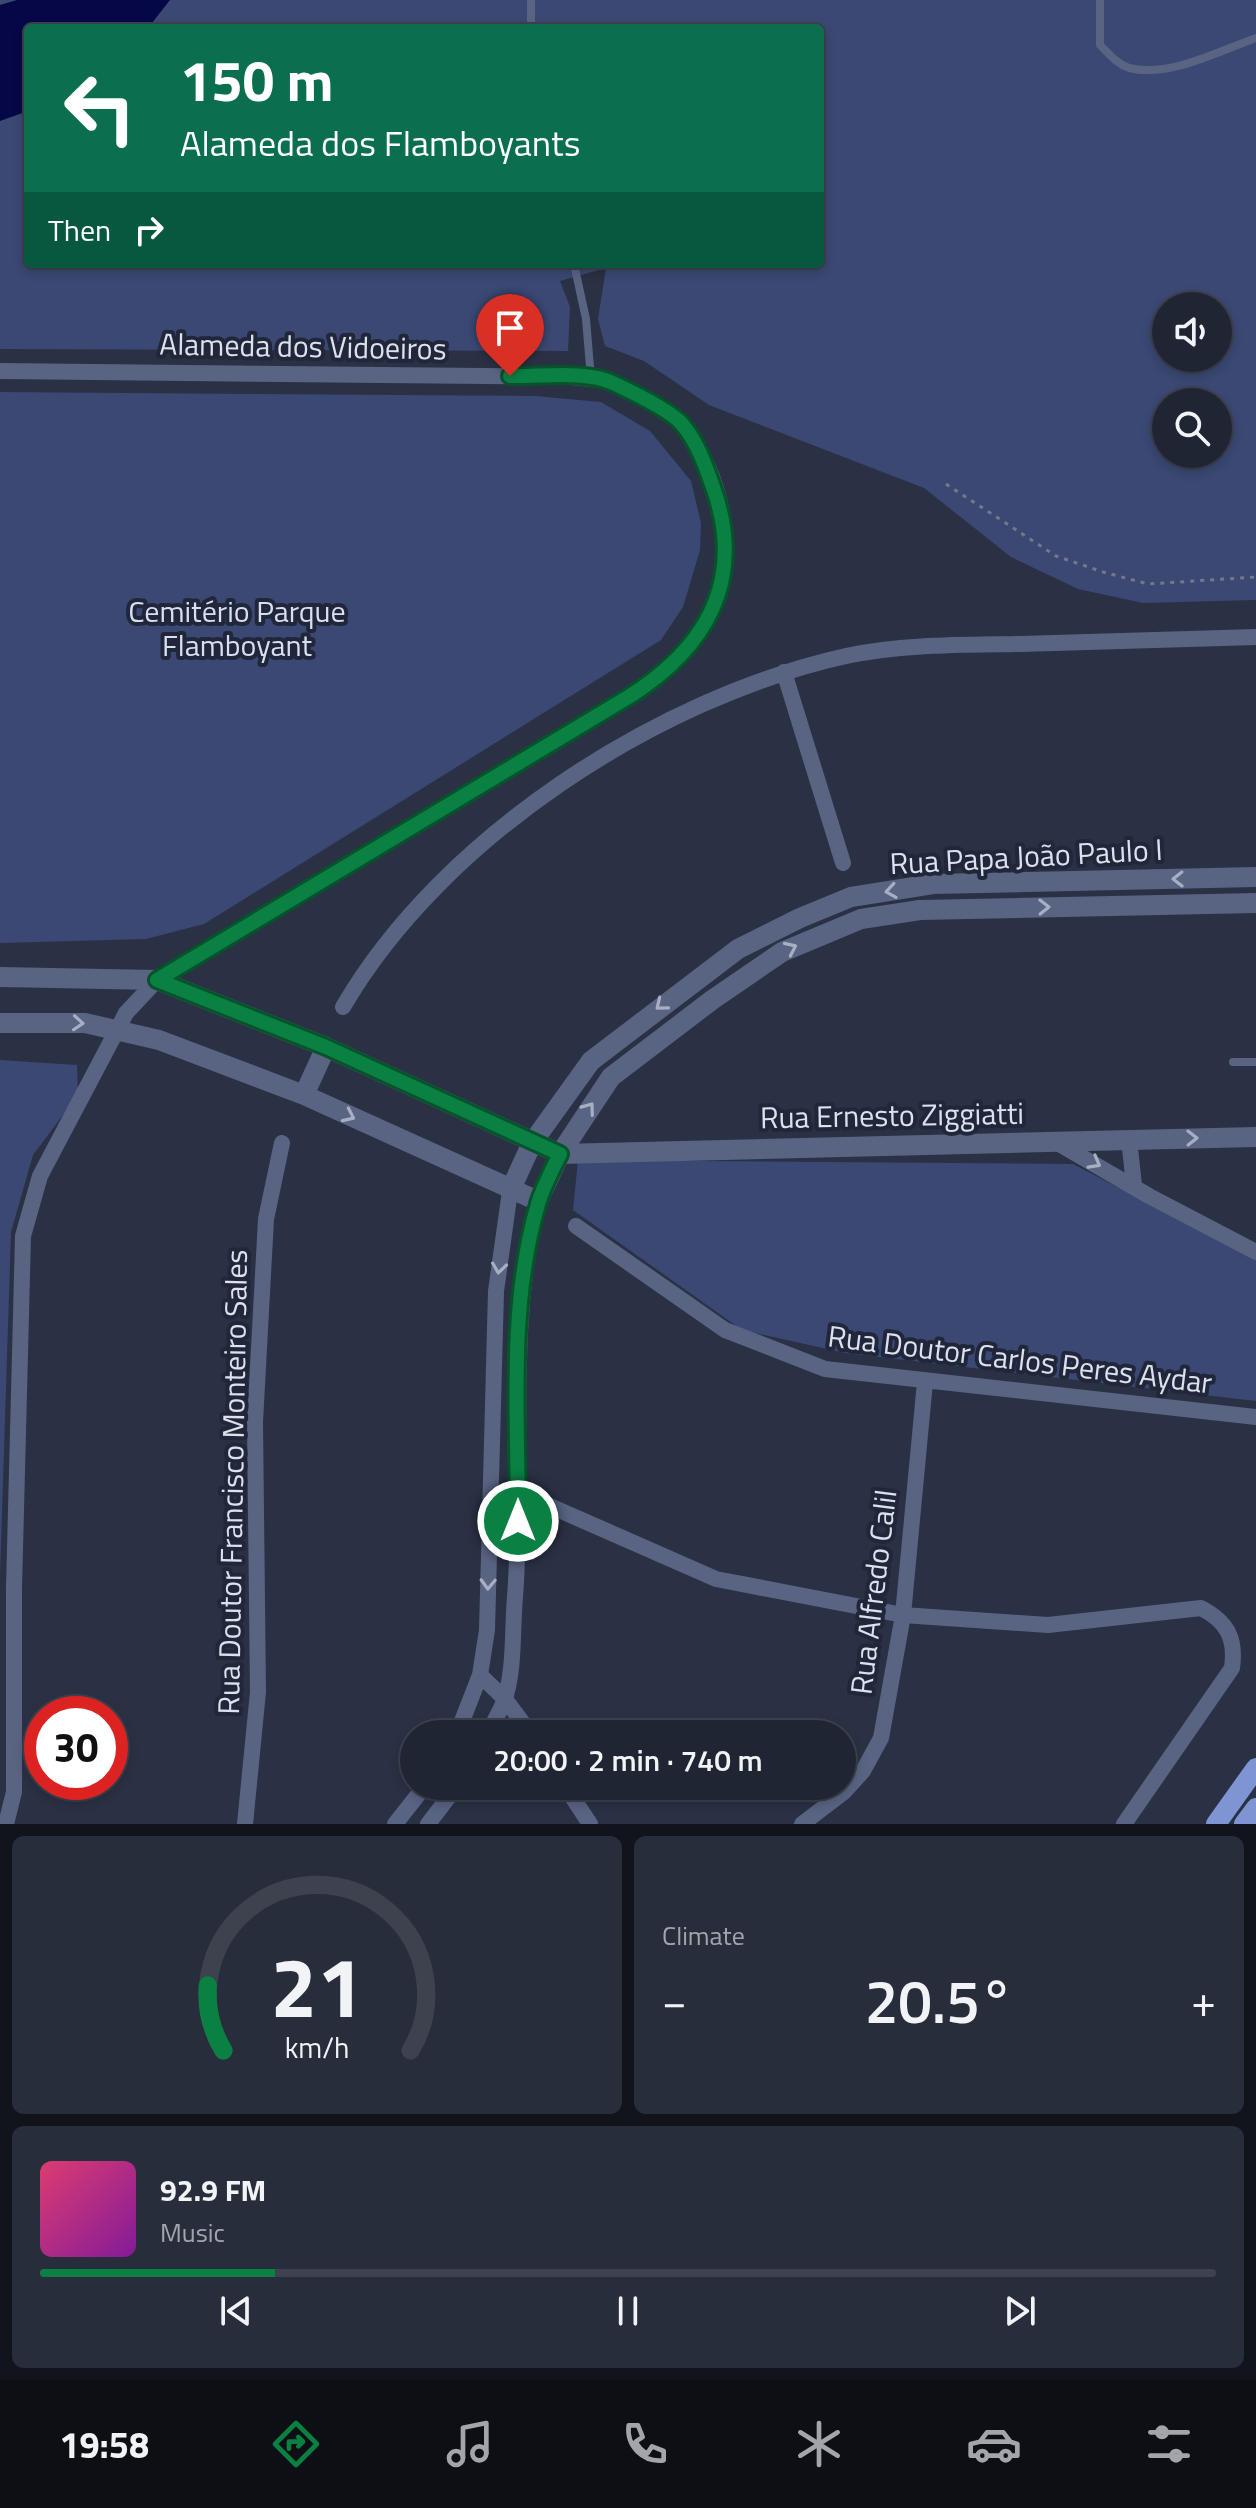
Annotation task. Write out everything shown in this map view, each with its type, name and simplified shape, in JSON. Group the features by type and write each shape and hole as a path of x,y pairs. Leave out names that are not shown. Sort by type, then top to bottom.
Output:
{"main road":[{"path":"1216,1824 1256,1768"},
{"path":"1245,1824 1256,1808"}],"street":[{"name":"Alameda dos Vidoeiros","path":"0,371 591,379 611,382 681,422 703,458 726,530 725,567 715,607 693,645 642,688 157,980 138,996 40,1176 23,1236 14,1588 14,1792 6,1824"},
{"path":"343,1007 364,972 413,908 499,828 565,781 638,738 721,695 784,672 847,656 910,647 1256,637"},
{"path":"784,672 843,863"},
{"name":"Rua Papa João Paulo I","path":"462,1720 480,1675 487,1630 496,1291 510,1191 532,1143 591,1061 738,949 851,897 933,884 1256,877"},
{"name":"Rua Papa João Paulo I","path":"495,1720 505,1699 518,1551 518,1340 527,1248 538,1201 560,1154 611,1077 712,1000 782,952 861,919 920,910 1256,903"},
{"path":"0,977 157,980"},
{"name":"Rua Ernesto Ziggiatti","path":"157,980 326,1047 560,1154 1256,1137"},
{"path":"0,1023 85,1023 120,1029 304,1095 510,1191 538,1201"},
{"path":"304,1095 326,1047"},
{"path":"1129,1139 1134,1185"},
{"path":"1055,1141 1256,1252"},
{"name":"Rua Doutor Francisco Monteiro Sales","path":"245,1824 258,1692 255,1422 266,1219 282,1143"},
{"name":"Rua Doutor Carlos Peres Aydar","path":"576,1226 725,1330 825,1369 1256,1417"},
{"name":"Rua Alfredo Calil","path":"802,1824 844,1792 863,1771 881,1738 903,1615 925,1382"},
{"path":"518,1492 716,1579 903,1615 1048,1625 1201,1608 1216,1616 1235,1646 1232,1668 1124,1824"},
{"path":"480,1675 505,1699 521,1720"},
{"path":"395,1824 414,1800"},
{"path":"428,1824 446,1800"},
{"path":"574,1800 590,1824"}],"lane":[{"path":"531,0 531,24"},
{"path":"1100,0 1100,45 1117,62 1129,68 1172,67 1256,38"},
{"path":"575,268 586,319 591,379"},
{"path":"1233,1062 1256,1062"},
{"path":"1245,1824 1256,1815"}],"path":[{"path":"946,484 1056,556 1103,572 1148,584 1256,577"}],"green space":[{"path":"0,0 1256,0 1256,600 1143,603 1078,589 1011,557 924,488 709,405 644,361 605,346 598,319 606,268 560,281 570,307 568,351 0,349"},
{"name":"Cemitério Parque Flamboyant","path":"0,392 535,396 601,402 650,431 691,481 701,523 700,550 683,607 661,640 204,924 146,939 0,943"},
{"path":"0,1060 77,1065 78,1095 33,1155 11,1232 0,1576"},
{"path":"578,1160 1073,1164 1256,1259 1256,1401 845,1353 742,1330 573,1210"}],"shaded area":[{"path":"17,0 170,0 151,24 24,24 24,112 0,121 0,5"}],"route":[{"path":"510,376 571,377 611,382 681,422 703,458 726,530 725,567 715,607 693,645 655,680 630,696 157,980 326,1047 560,1154 538,1201 527,1248 518,1340 518,1521"}]}
